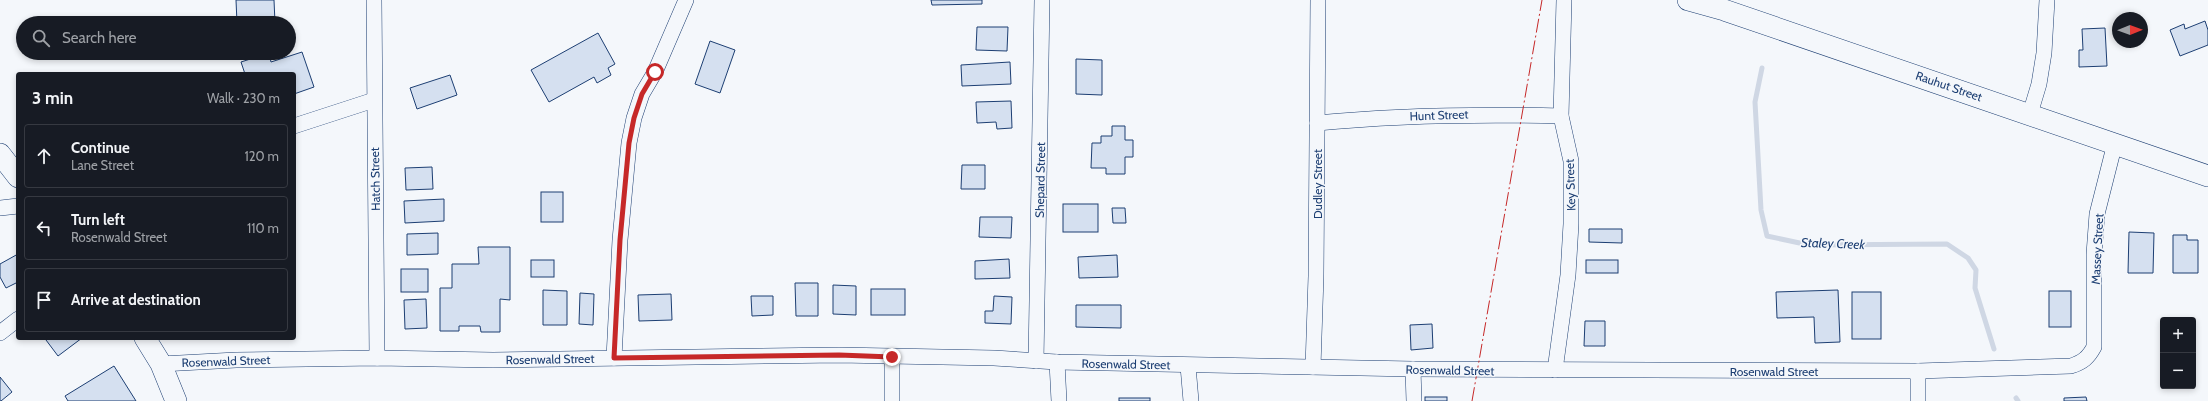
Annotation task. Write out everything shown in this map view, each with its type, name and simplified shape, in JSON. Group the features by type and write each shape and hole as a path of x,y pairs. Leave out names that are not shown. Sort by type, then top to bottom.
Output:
{"main road":[{"name":"Rauhut Street","path":"1688,0 1724,10 2208,176"},
{"path":"0,154 16,174"},
{"path":"146,340 161,364 176,401"}],"street":[{"name":"Hatch Street","path":"374,0 377,358"},
{"path":"614,358 620,240 629,143 634,118 642,94 655,72 686,0"},
{"name":"Shepard Street","path":"1036,360 1042,0"},
{"name":"Dudley Street","path":"1313,367 1318,0"},
{"name":"Key Street","path":"1555,370 1568,275 1571,224 1571,161 1561,116 1564,0"},
{"path":"2030,114 2040,76 2047,0"},
{"path":"296,125 374,100"},
{"name":"Hunt Street","path":"1317,123 1378,117 1462,114 1561,116"},
{"name":"Massey Street","path":"2089,356 2094,347 2095,337 2094,254 2097,214 2115,143"},
{"path":"0,208 16,206"},
{"path":"0,334 16,321"},
{"name":"Rosenwald Street","path":"161,364 236,360 377,358 493,360 839,355 1036,360 1188,366 1555,370 1918,371 2071,366 2081,363 2089,356"},
{"path":"892,357 892,401"},
{"path":"1057,362 1059,401"},
{"path":"1188,366 1191,401"},
{"path":"1413,369 1414,401"},
{"path":"1918,371 1918,401"}],"building":[{"path":"236,0 274,0 275,16 237,16"},
{"path":"931,0 982,0 982,4 932,5"},
{"path":"2205,21 2208,30 2208,45 2180,56 2170,30 2184,24 2185,29"},
{"path":"977,27 1008,27 1007,51 976,50"},
{"path":"2105,28 2107,66 2079,67 2079,50 2083,50 2082,29"},
{"path":"598,33 615,64 608,68 611,75 597,83 594,77 549,102 531,70"},
{"path":"710,41 735,50 720,93 695,84"},
{"path":"302,52 314,87 296,93 296,72 244,72 241,62 247,60 271,60 271,62 277,60 296,60 296,54"},
{"path":"1076,59 1102,60 1102,95 1076,94"},
{"path":"1010,62 1011,84 962,86 961,65"},
{"path":"450,75 457,95 417,109 410,88"},
{"path":"1011,101 1012,128 997,129 996,122 977,123 976,102"},
{"path":"1112,126 1125,126 1125,140 1133,140 1133,157 1125,157 1125,174 1106,174 1106,168 1091,168 1092,143 1101,143 1101,136 1112,136"},
{"path":"962,165 985,165 985,189 961,189"},
{"path":"432,167 433,189 406,190 405,168"},
{"path":"541,192 563,192 563,222 541,222"},
{"path":"444,199 444,221 405,223 404,201"},
{"path":"1063,204 1098,204 1098,232 1063,232"},
{"path":"1112,208 1125,208 1126,223 1113,223"},
{"path":"980,217 1012,217 1011,238 979,237"},
{"path":"1589,229 1622,229 1622,243 1589,242"},
{"path":"2129,232 2154,233 2153,273 2128,273"},
{"path":"438,233 438,254 407,255 407,234"},
{"path":"2173,235 2187,235 2187,240 2198,240 2198,273 2173,273"},
{"path":"478,247 510,247 510,300 500,299 500,332 481,332 480,326 459,326 459,331 440,331 440,288 452,288 452,264 479,264"},
{"path":"16,255 16,283 6,288 0,277 0,264"},
{"path":"1117,255 1118,277 1079,278 1078,257"},
{"path":"1009,259 1010,278 975,279 975,261"},
{"path":"531,260 554,260 554,277 531,277"},
{"path":"1586,260 1618,260 1618,273 1586,273"},
{"path":"401,269 428,269 428,292 401,292"},
{"path":"795,283 818,283 818,316 796,316"},
{"path":"833,285 856,286 856,315 833,314"},
{"path":"871,289 905,289 905,315 871,315"},
{"path":"543,290 567,291 567,325 543,325"},
{"path":"1838,290 1840,342 1815,343 1814,317 1777,318 1776,292"},
{"path":"2049,291 2071,291 2071,327 2049,327"},
{"path":"1852,292 1881,292 1881,339 1852,339"},
{"path":"580,293 594,294 593,325 579,324"},
{"path":"671,294 672,320 639,321 638,295"},
{"path":"751,296 773,296 773,315 752,316"},
{"path":"994,296 1012,297 1011,324 985,323 985,311 993,311"},
{"path":"426,299 427,328 405,329 404,300"},
{"path":"1076,305 1121,305 1121,328 1076,327"},
{"path":"1585,321 1605,321 1605,346 1584,346"},
{"path":"1432,324 1433,348 1411,350 1410,325"},
{"path":"46,340 79,340 58,356"},
{"path":"114,366 136,401 68,401 65,396"},
{"path":"0,377 12,392 1,401 0,401"},
{"path":"1425,397 1447,397 1447,401 1425,401"},
{"path":"2086,397 2087,401 2064,401 2064,398"},
{"path":"1119,398 1150,398 1150,401 1119,401"}],"waterway":[{"name":"Staley Creek","path":"1762,68 1755,102 1761,210 1767,236 1809,245 1947,244 1968,258 1976,270 1975,288 1994,349"}],"power":[{"path":"1472,401 1542,0"}],"route":[{"path":"655,72 642,94 634,118 629,143 620,240 614,329 614,358 839,355 892,357"}]}
